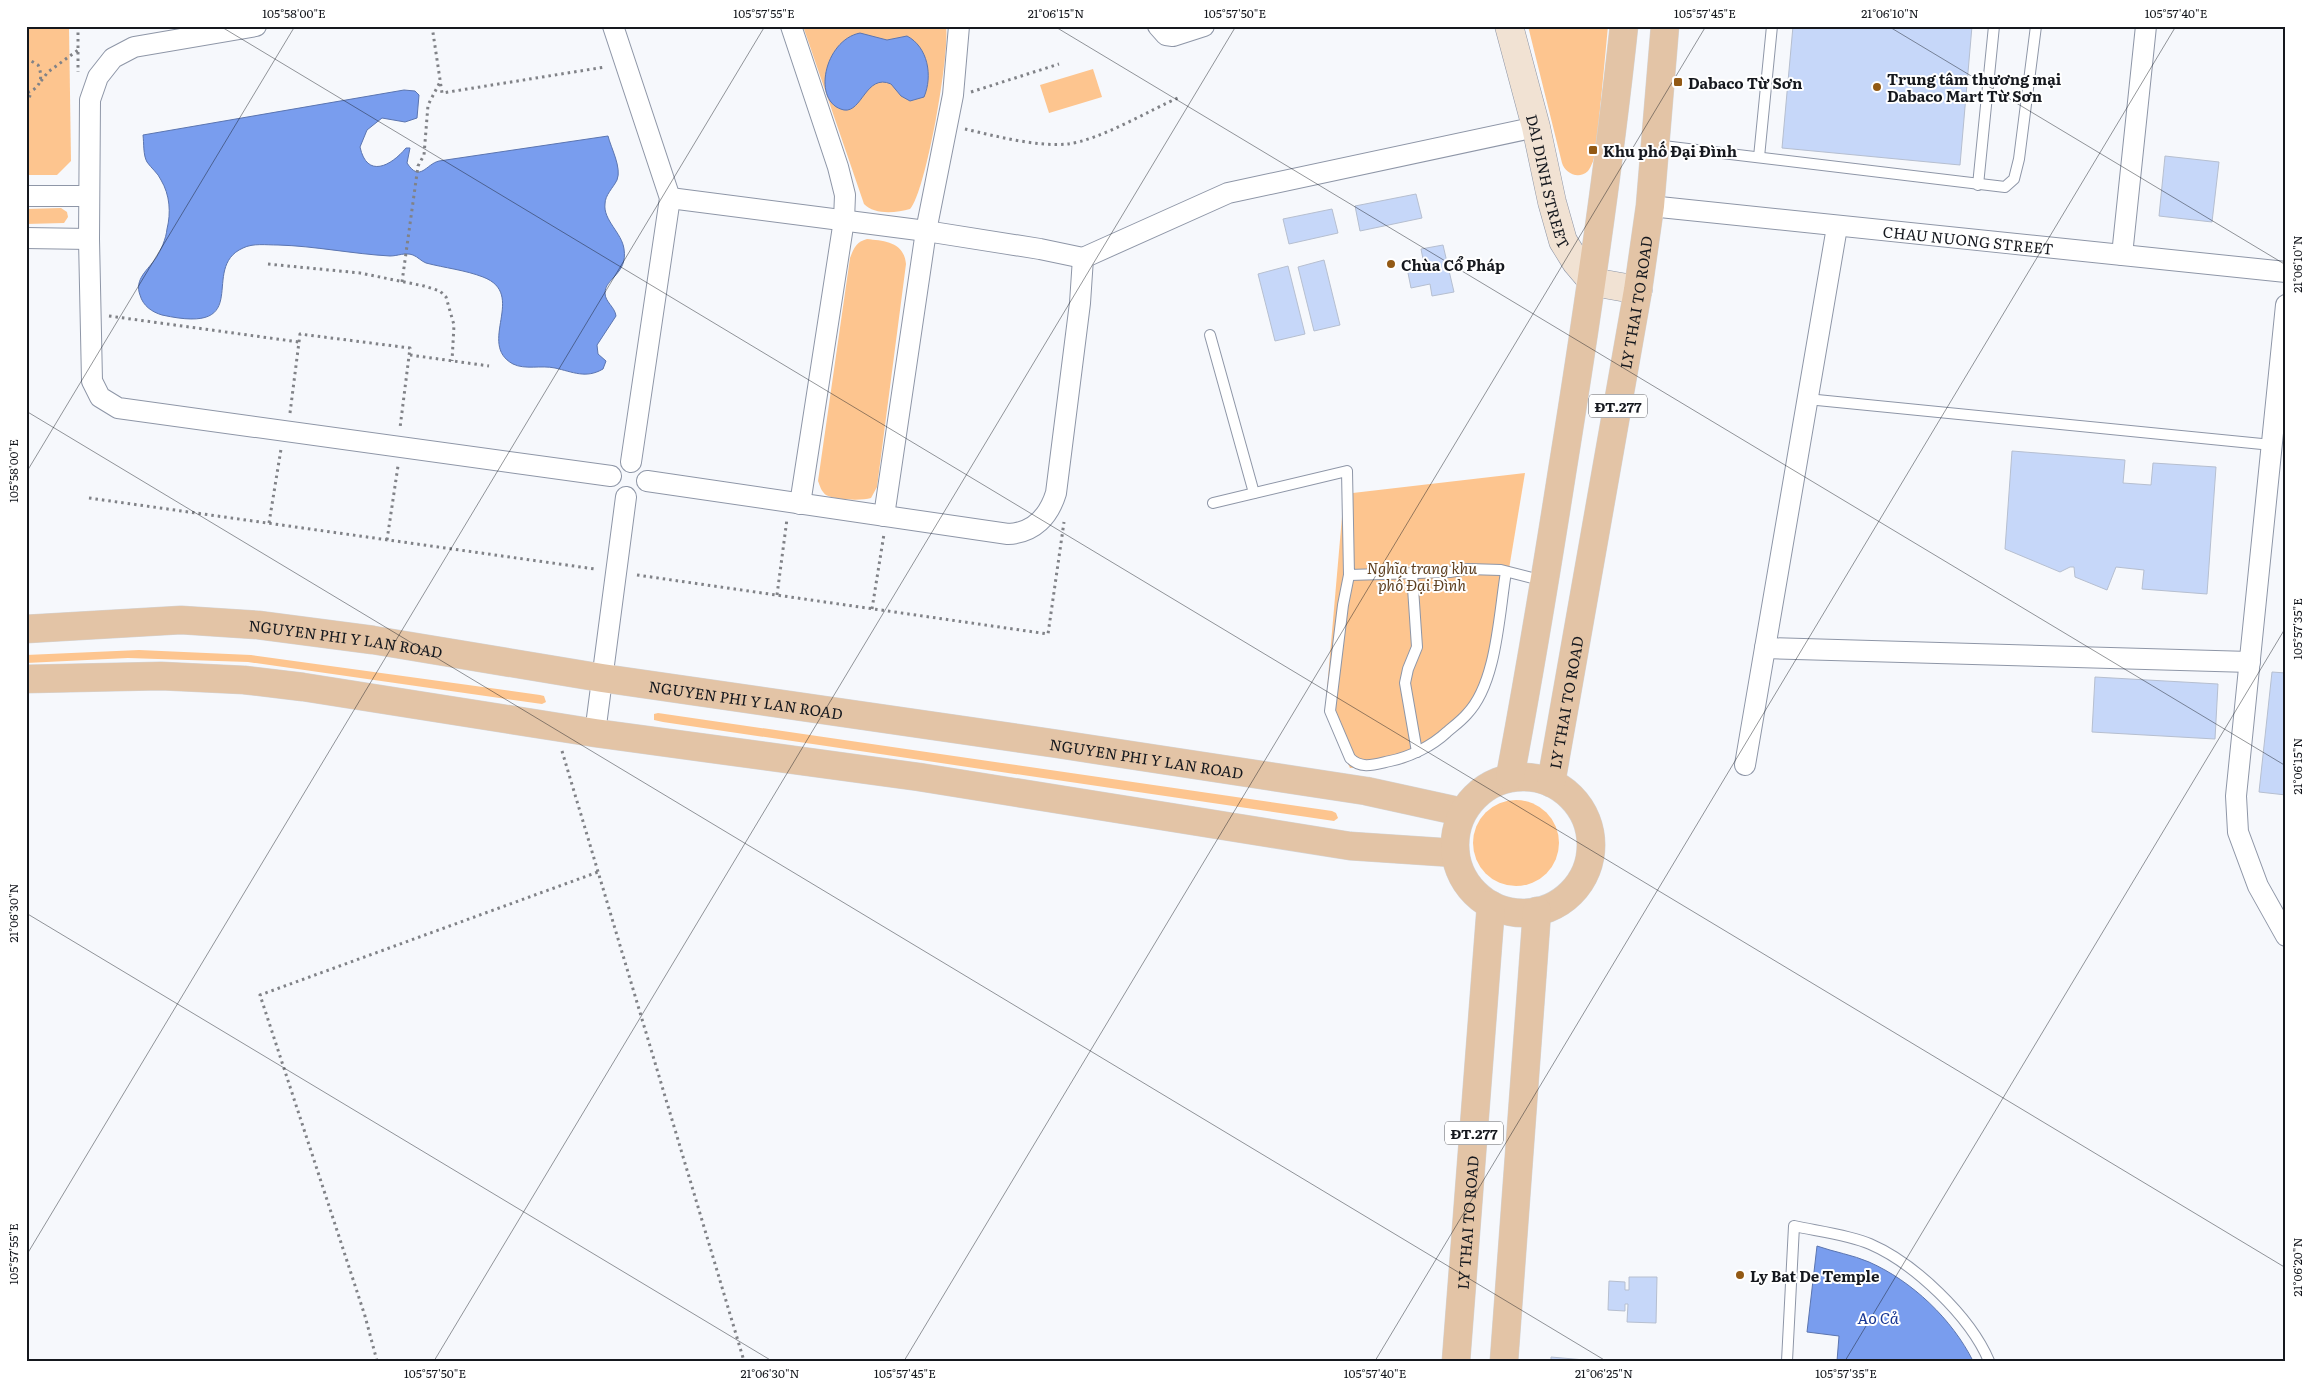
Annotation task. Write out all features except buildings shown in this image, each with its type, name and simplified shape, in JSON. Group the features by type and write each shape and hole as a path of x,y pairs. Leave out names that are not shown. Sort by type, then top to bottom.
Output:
{"main road":[{"name":"ĐT.277","path":"1510,777 1544,581 1592,282 1613,133 1624,26"},
{"name":"LY THAI TO ROAD","path":"1551,783 1638,290 1650,206 1665,26"},
{"name":"NGUYEN PHI Y LAN ROAD","path":"26,629 181,620 258,625 373,640 602,678 1366,791 1462,812"},
{"path":"26,679 115,676 244,680 303,687 595,733 919,777 1350,846 1455,853"},
{"path":"1510,777 1531,777 1551,783 1574,800 1582,811 1589,831 1591,852 1582,879 1563,900 1537,912 1514,912 1491,905 1470,888 1458,868 1455,853 1456,829 1462,812 1479,791 1510,777"},
{"name":"LY THAI TO ROAD","path":"1456,1361 1491,905"},
{"name":"ĐT.277","path":"1504,1361 1537,912"}],"street":[{"path":"256,26 134,46 113,58 98,77 90,100 89,239 92,380 100,397 118,408 611,476"},
{"path":"613,26 670,198 631,462"},
{"path":"791,26 838,167 845,195 844,220 793,512"},
{"path":"884,525 926,231 953,95 959,26"},
{"path":"1162,31 1173,36 1204,26"},
{"name":"DAI DINH STREET","path":"1509,26 1536,127 1552,202 1563,241 1576,262 1592,282"},
{"path":"2122,255 2146,26"},
{"path":"670,198 926,231 1040,249 1083,258 1228,193 1536,127"},
{"path":"26,196 89,196"},
{"name":"CHAU NUONG STREET","path":"1650,206 1837,227 2286,272"},
{"path":"1745,765 1837,227"},
{"path":"26,238 89,239"},
{"path":"647,480 793,512 884,525 1008,534 1018,534 1029,530 1040,523 1048,514 1056,493 1080,303 1083,258"},
{"path":"1592,282 1638,290"},
{"path":"2286,305 2236,796 2238,832 2258,886 2286,936"},
{"path":"631,462 644,469 647,480 646,487 638,496 626,497 616,492 611,482 611,476 621,463 631,462"},
{"path":"595,733 626,497"},
{"path":"1765,648 2250,662"}],"lane":[{"path":"1759,157 1772,26"},
{"path":"1978,185 1994,26"},
{"path":"1654,144 2005,187 2014,179 2036,26"},
{"path":"1210,335 1254,493"},
{"path":"1807,399 2272,445"},
{"path":"1213,503 1347,471 1349,575 1330,700 1331,717 1354,762 1367,765 1396,760 1417,752 1441,737 1468,714 1486,683 1491,667 1506,572"},
{"path":"1349,575 1468,570 1506,572 1544,581"},
{"path":"1412,573 1417,647 1408,669 1406,683 1417,752"},
{"path":"1787,1361 1794,1226 1868,1243 1890,1254 1942,1296 1969,1327 1989,1361"}],"path":[{"path":"26,32 27,26"},
{"path":"78,26 79,80"},
{"path":"432,26 442,93 605,67"},
{"path":"26,103 48,72 78,50"},
{"path":"26,58 38,65 40,82"},
{"path":"965,94 1059,64"},
{"path":"402,282 418,172 424,155 428,106 440,82"},
{"path":"26,94 34,91"},
{"path":"959,128 1010,138 1067,144 1085,140 1180,97"},
{"path":"268,264 360,273 434,288 446,297 450,318 454,325 452,361"},
{"path":"106,316 299,342"},
{"path":"289,416 300,334 410,348 400,431"},
{"path":"410,354 489,366"},
{"path":"269,523 281,446"},
{"path":"387,540 398,463"},
{"path":"89,498 595,569"},
{"path":"776,595 793,512"},
{"path":"637,575 1048,634 1064,522"},
{"path":"872,609 884,525"},
{"path":"554,726 744,1361"},
{"path":"376,1361 362,1307 260,995 598,872"}],"green space":[{"path":"26,26 69,26 71,161 57,175 26,175"},
{"path":"803,26 946,26 944,63 936,121 923,177 910,209 892,212 879,211 868,208 864,204"},
{"path":"1528,26 1608,26 1596,152 1591,167 1584,174 1572,174 1566,170 1562,163"},
{"path":"1093,69 1102,97 1049,113 1040,85"},
{"path":"61,208 67,212 68,217 64,223 26,224 26,209"},
{"path":"867,239 887,242 898,247 902,251 906,264 877,487 871,498 861,500 841,499 826,495 818,481 850,258 856,246"},
{"name":"Nghĩa trang khu phố Đại Đình","path":"1525,473 1491,677 1482,700 1425,752 1405,763 1350,768 1325,712 1344,494"},
{"path":"139,650 251,655 540,695 544,696 546,702 542,704 248,662 128,658 26,663 26,655"},
{"path":"658,713 1332,811 1336,813 1338,818 1334,821 663,722 654,720 654,714"},
{"path":"1508,800 1524,800 1533,803 1547,812 1556,826 1559,843 1556,860 1547,874 1533,883 1524,886 1508,886 1492,879 1480,867 1473,851 1473,835 1480,819 1492,807"}],"water":[{"path":"860,33 887,40 907,36 920,47 927,63 928,71 927,89 924,97 910,101 901,96 891,84 883,82 870,88 855,106 850,109 844,110 834,105 828,96 825,84 830,59 838,47 848,38"},
{"path":"404,90 415,91 419,95 417,118 405,122 382,118 367,130 360,147 363,157 374,166 387,164 406,148 410,148 407,163 416,172 419,172 439,161 608,136 617,164 618,175 606,198 605,210 623,243 624,257 620,270 609,283 605,293 616,316 597,345 598,354 606,361 603,369 591,374 585,374 550,367 523,367 513,364 503,355 499,344 503,307 501,295 496,285 483,277 426,263 410,254 390,256 320,248 251,245 230,257 225,270 218,308 208,316 191,319 162,315 151,310 143,302 139,289 140,279 156,258 163,244 169,210 164,186 146,159 143,135"},
{"name":"Ao Cả","path":"1817,1246 1869,1262 1885,1270 1915,1291 1954,1330 1973,1361 1837,1361 1839,1336 1807,1332"}],"place":[{"name":"Dabaco Từ Sơn","path":"1678,82"},
{"name":"Trung tâm thương mại Dabaco Mart Từ Sơn","path":"1877,87"},
{"name":"Khu phố Đại Đình","path":"1593,150"},
{"name":"Chùa Cổ Pháp","path":"1391,264"},
{"name":"Ly Bat De Temple","path":"1740,1275"}]}
